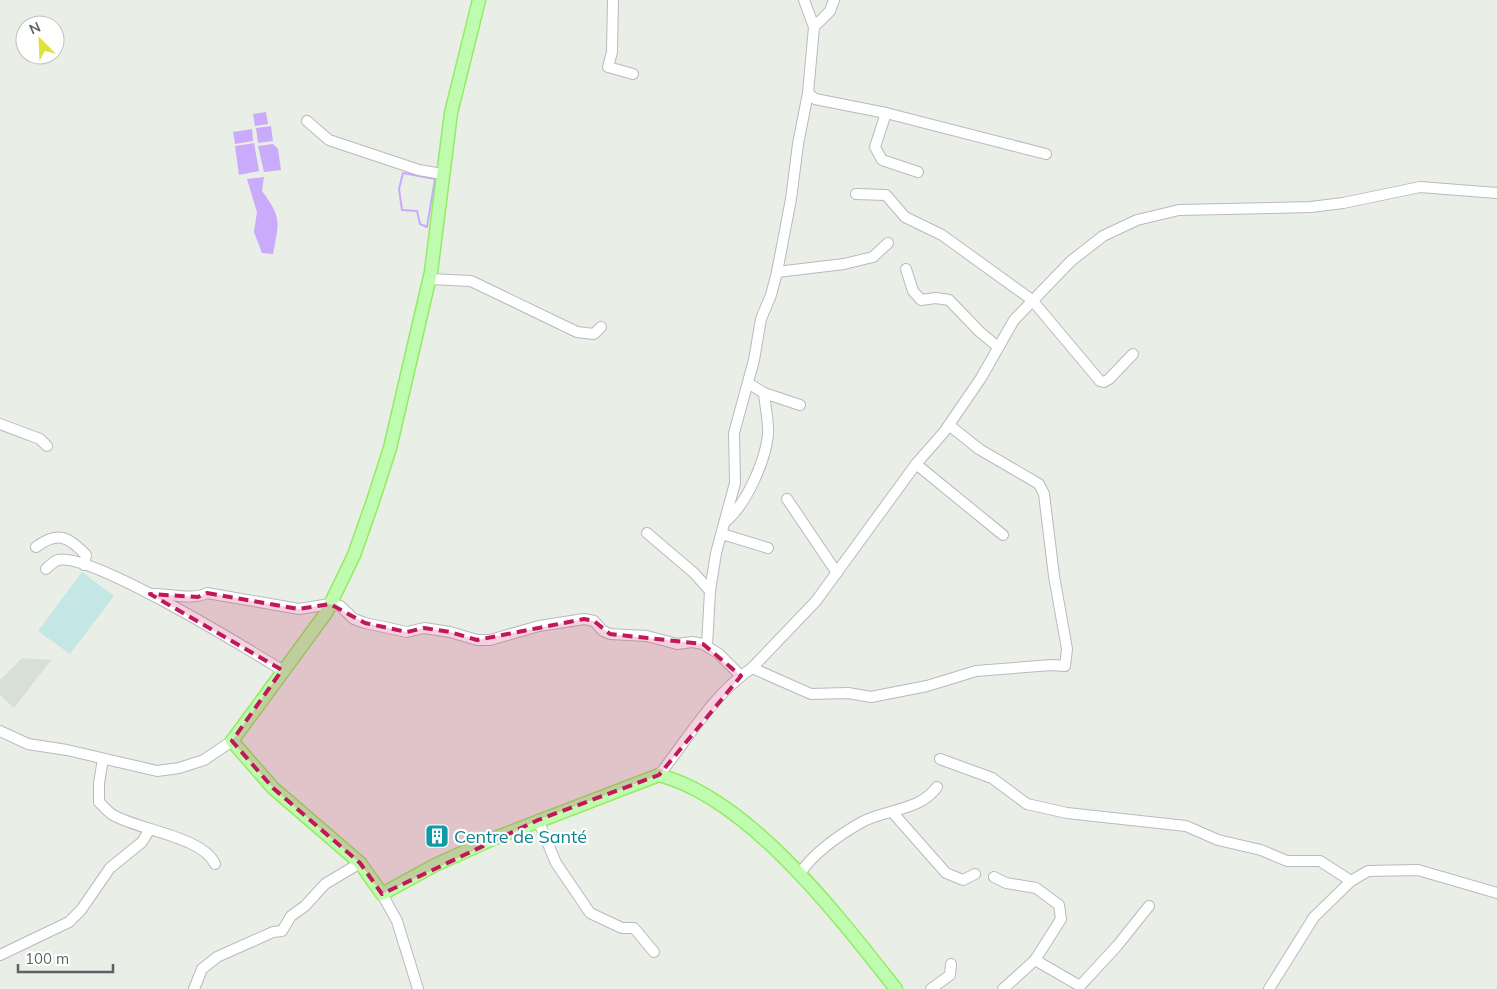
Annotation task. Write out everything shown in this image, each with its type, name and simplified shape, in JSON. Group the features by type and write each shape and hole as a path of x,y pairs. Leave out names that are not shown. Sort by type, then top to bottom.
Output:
{"main road":[{"path":"479,0 452,113 442,174 430,279 387,456 354,555 330,604 318,624 282,670 232,741 291,806 360,863 382,894 435,865 538,820 659,775 677,780 694,788 725,809 759,835 800,873 896,989"}],"street":[{"path":"614,0 612,52 608,68 633,74"},
{"path":"707,646 710,591 735,478 734,433 748,383 761,319 778,272 808,93 814,27 804,0"},
{"path":"814,27 830,10 834,0"},
{"path":"808,93 815,99 886,113 1046,154"},
{"path":"886,113 875,147 882,160 918,172"},
{"path":"307,120 329,140 419,170 442,174"},
{"path":"659,775 698,724 741,676 752,668 816,601 916,464 949,424 998,347 1010,324 1071,261 1103,236 1137,220 1163,214 1207,208 1311,208 1420,187 1497,193"},
{"path":"856,194 886,194 904,217 942,235 1032,300 1100,381 1104,382 1109,379 1133,354"},
{"path":"778,272 834,266 873,257 888,243"},
{"path":"906,269 913,290 921,300 936,298 949,300 980,332 998,347"},
{"path":"430,279 471,282 577,332 594,334 601,327"},
{"path":"748,383 764,393 800,405"},
{"path":"725,522 744,500 762,460 768,436 764,393"},
{"path":"0,424 40,439 47,446"},
{"path":"752,668 811,694 848,693 871,697 927,686 976,671 1052,664 1066,666 1067,649 1054,576 1044,494 1039,484 979,449 949,424"},
{"path":"916,464 1004,535"},
{"path":"787,499 837,573"},
{"path":"647,533 694,573 710,591"},
{"path":"722,534 768,548"},
{"path":"36,547 50,538 62,537 86,555 84,565"},
{"path":"46,569 59,560 84,565 150,594 282,670"},
{"path":"150,594 168,593 198,597 207,593 300,609 330,604 340,606 354,619 365,623 407,632 424,628 450,632 477,640 490,640 539,626 584,619 594,621 603,631 610,634 647,636 677,644 692,642 707,646 741,676"},
{"path":"0,731 28,744 144,769 164,771 204,760 232,741"},
{"path":"103,759 99,783 99,802 113,815 193,845 211,855 215,864"},
{"path":"940,759 992,778 1027,804 1066,813 1186,826 1218,840 1261,850 1287,861 1320,861 1351,881"},
{"path":"800,873 811,858 863,821 893,813 930,796 937,786"},
{"path":"893,813 946,873 963,880 975,874"},
{"path":"538,820 556,863 590,913 622,928 634,928 654,952"},
{"path":"0,955 69,922 81,910 110,868 142,842 150,829"},
{"path":"194,989 202,969 217,957 273,932 282,931 291,916 305,906 325,884 360,863"},
{"path":"1270,989 1314,917 1351,881 1368,871 1418,870 1497,893"},
{"path":"994,877 1006,883 1036,888 1059,905 1061,919 1035,960 1003,989"},
{"path":"382,894 397,921 418,989"},
{"path":"1035,960 1080,986 1117,946 1149,906"},
{"path":"932,989 950,975 951,964"}],"highlighted area":[{"path":"207,593 299,609 330,604 365,623 407,632 424,628 450,632 477,640 584,619 594,621 610,634 703,644 741,676 659,775 538,820 382,894 360,863 273,788 232,741 282,670 150,594 198,597"}],"shaded area":[{"path":"266,112 268,124 255,126 253,114"},
{"path":"271,126 273,141 258,143 256,128"},
{"path":"252,129 253,141 235,144 233,132"},
{"path":"254,143 259,171 239,175 235,146"},
{"path":"273,144 278,149 281,170 264,172 258,146"},
{"path":"264,177 262,191 276,214 277,221 277,234 273,254 262,253 254,232 257,212 247,179"},
{"path":"82,572 114,596 70,654 38,631"},
{"path":"22,658 51,660 14,708 0,695 0,680"}],"waterway":[{"path":"403,173 435,179 427,227 420,224 417,211 402,210 399,189 403,173"}],"place":[{"name":"Centre de Santé","path":"437,836"}]}
